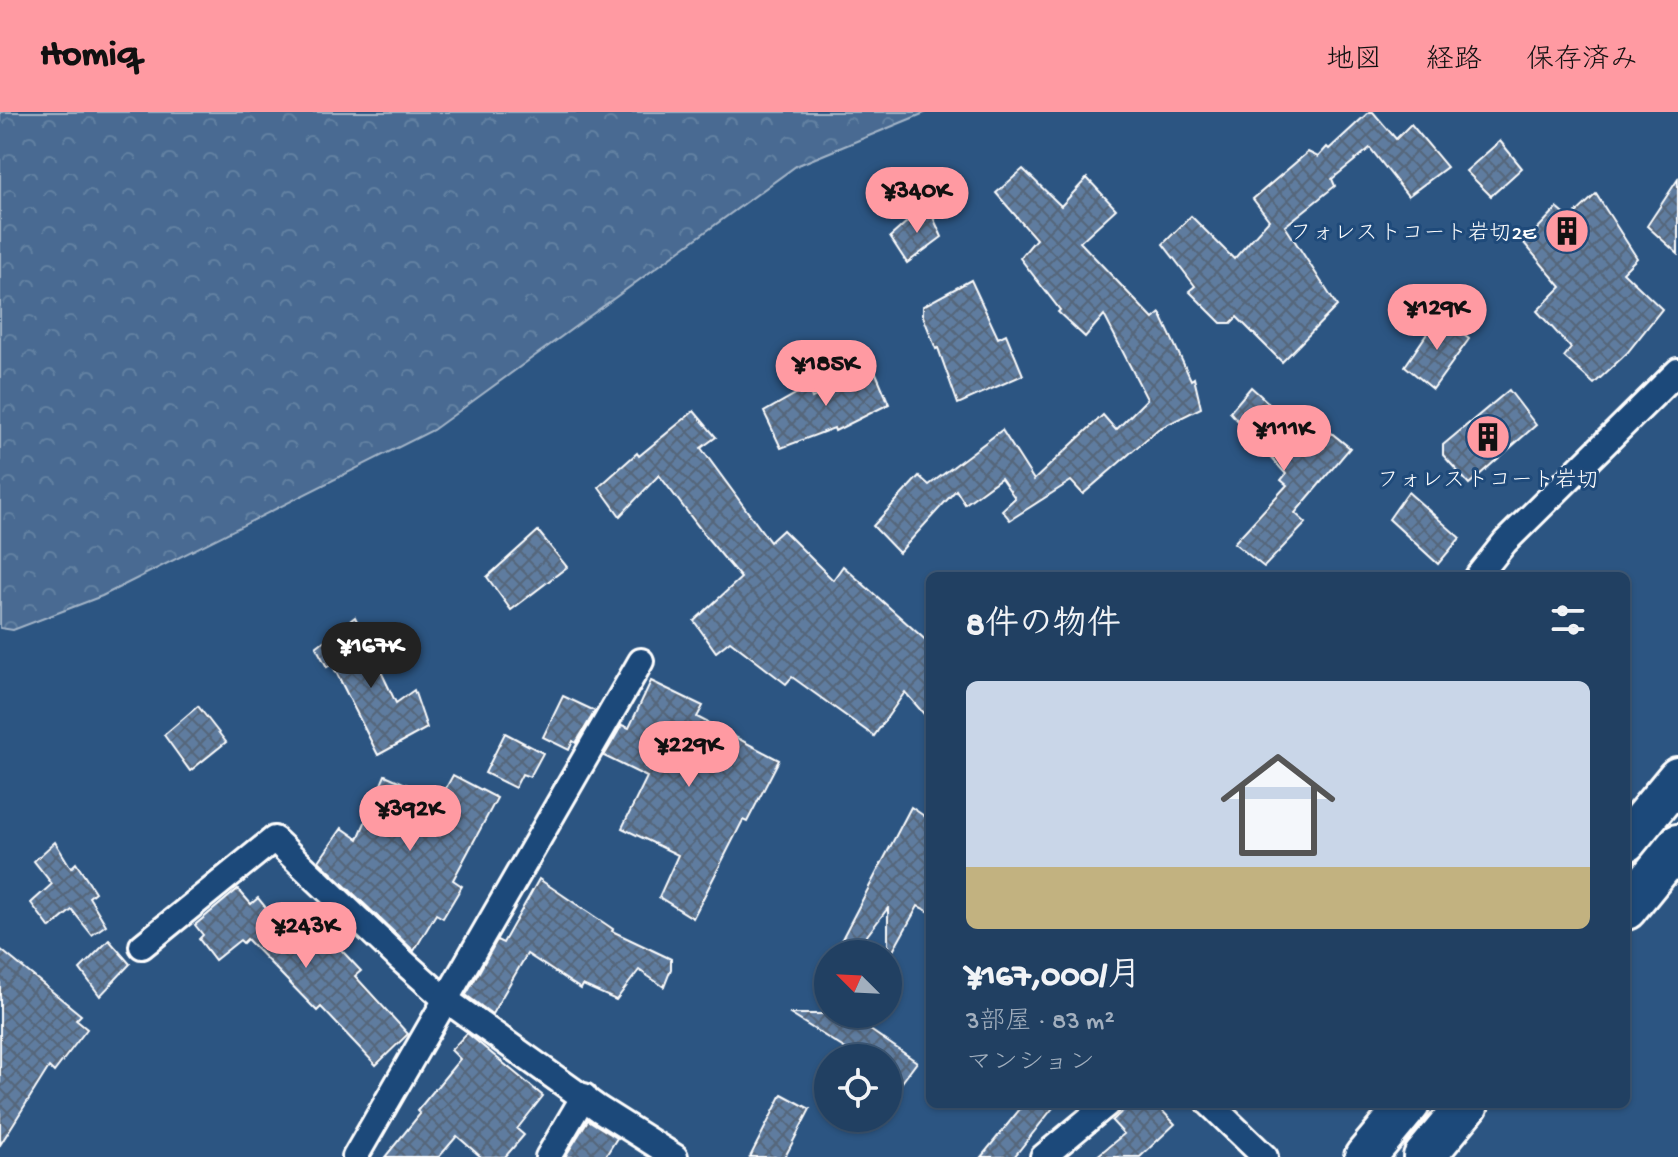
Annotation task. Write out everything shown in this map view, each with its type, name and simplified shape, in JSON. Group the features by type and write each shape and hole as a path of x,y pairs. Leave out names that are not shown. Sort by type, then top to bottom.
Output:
{"main road":[{"path":"1630,836 1678,778"},
{"path":"1630,904 1678,845"},
{"path":"1365,1157 1406,1108"},
{"path":"1424,1157 1465,1108"}],"street":[{"path":"1481,572 1505,542 1678,371"},
{"path":"355,1157 641,661"},
{"path":"142,946 274,839 445,999 599,1109 675,1157"},
{"path":"548,1157 584,1096"},
{"path":"1043,1157 1102,1108"},
{"path":"1214,1108 1265,1157"}],"green space":[{"path":"0,112 927,112 796,166 433,430 102,596 13,630 0,628"}],"building":[{"path":"1369,112 1373,112 1396,139 1411,124 1447,167 1408,196 1370,148 1332,179 1335,186 1285,226 1337,306 1282,362 1237,317 1231,323 1221,323 1189,291 1195,286 1163,244 1191,216 1234,259 1269,220 1253,199 1308,152 1318,157 1327,147 1329,149"},
{"path":"1500,141 1522,168 1491,196 1466,171"},
{"path":"1023,169 1061,206 1087,178 1116,209 1080,242 1153,319 1160,313 1191,380 1194,378 1201,408 1158,429 1083,494 1071,481 1010,520 1002,510 1015,498 1001,478 965,504 956,490 899,553 873,526 919,476 929,485 1002,430 1034,480 1103,415 1116,430 1147,399 1104,315 1085,337 1058,312 1060,310 1020,258 1036,239 996,193"},
{"path":"1678,179 1678,254 1647,226"},
{"path":"1596,194 1637,258 1623,272 1662,309 1627,353 1594,384 1564,357 1571,348 1537,311 1561,287 1524,243 1557,208 1570,219"},
{"path":"927,204 942,237 907,263 890,237"},
{"path":"971,280 998,338 1006,334 1023,375 958,404 923,316 923,306"},
{"path":"1439,316 1469,339 1433,389 1405,366"},
{"path":"873,366 889,404 835,431 834,428 781,448 764,412 808,387 812,398"},
{"path":"1251,387 1312,442 1324,427 1350,448 1295,513 1306,523 1264,567 1234,543 1287,485 1281,480 1286,474 1230,412"},
{"name":"フォレストコート岩切","path":"1509,390 1536,425 1469,484 1443,455 1443,445"},
{"path":"694,411 716,437 701,448 770,542 783,530 833,580 843,566 926,640 926,716 905,692 874,736 792,677 786,684 730,641 716,652 694,621 741,578 659,475 620,516 599,487 637,453 639,456"},
{"path":"1408,492 1460,538 1438,564 1389,519"},
{"path":"538,531 567,567 511,610 487,577"},
{"path":"355,617 396,703 414,690 427,728 378,755 332,664 327,667 316,647"},
{"path":"651,681 703,706 697,717 779,760 747,822 743,820 693,918 659,897 678,855 622,828 647,777 604,756 622,725 629,728"},
{"path":"563,696 595,711 569,750 543,737"},
{"path":"198,706 226,742 190,771 164,735"},
{"path":"505,733 543,753 530,777 522,774 515,788 485,773"},
{"path":"385,775 440,799 453,775 497,798 453,880 462,886 443,918 436,914 414,951 319,861 342,828 358,839"},
{"path":"911,807 926,817 926,910 918,906 899,940 888,940 888,908 864,940 841,940"},
{"path":"55,842 71,868 76,863 95,892 89,897 106,925 92,935 72,910 50,928 31,903 52,884 34,861"},
{"path":"539,879 612,931 671,959 671,969 664,987 639,970 616,1000 583,985 581,989 527,954 492,1014 466,995 497,940 503,943"},
{"path":"238,889 251,904 258,898 292,940 313,920 361,971 355,976 408,1034 376,1065 321,1007 317,1011 247,939 243,943 240,940 215,960 199,939 203,935 195,925"},
{"path":"109,940 130,964 100,996 80,969"},
{"path":"0,949 81,1015 76,1020 87,1029 54,1072 49,1067 0,1145"},
{"path":"790,1014 814,1014 814,1028 867,1028 891,1044 838,1044"},
{"path":"467,1033 543,1096 517,1129 524,1135 505,1157 481,1157 457,1136 439,1157 385,1157 420,1114 417,1111 460,1059 451,1050"},
{"path":"902,1052 917,1062 902,1082"},
{"path":"782,1094 810,1109 785,1157 750,1157"},
{"path":"1021,1108 1053,1108 1014,1157 981,1157"},
{"path":"1126,1108 1160,1108 1175,1124 1140,1157 1096,1157 1124,1134 1112,1121"},
{"path":"588,1120 617,1138 605,1157 565,1157"}],"place":[{"name":"フォレストコート岩切2E","path":"1567,231"},
{"name":"フォレストコート岩切","path":"1488,437"}]}
